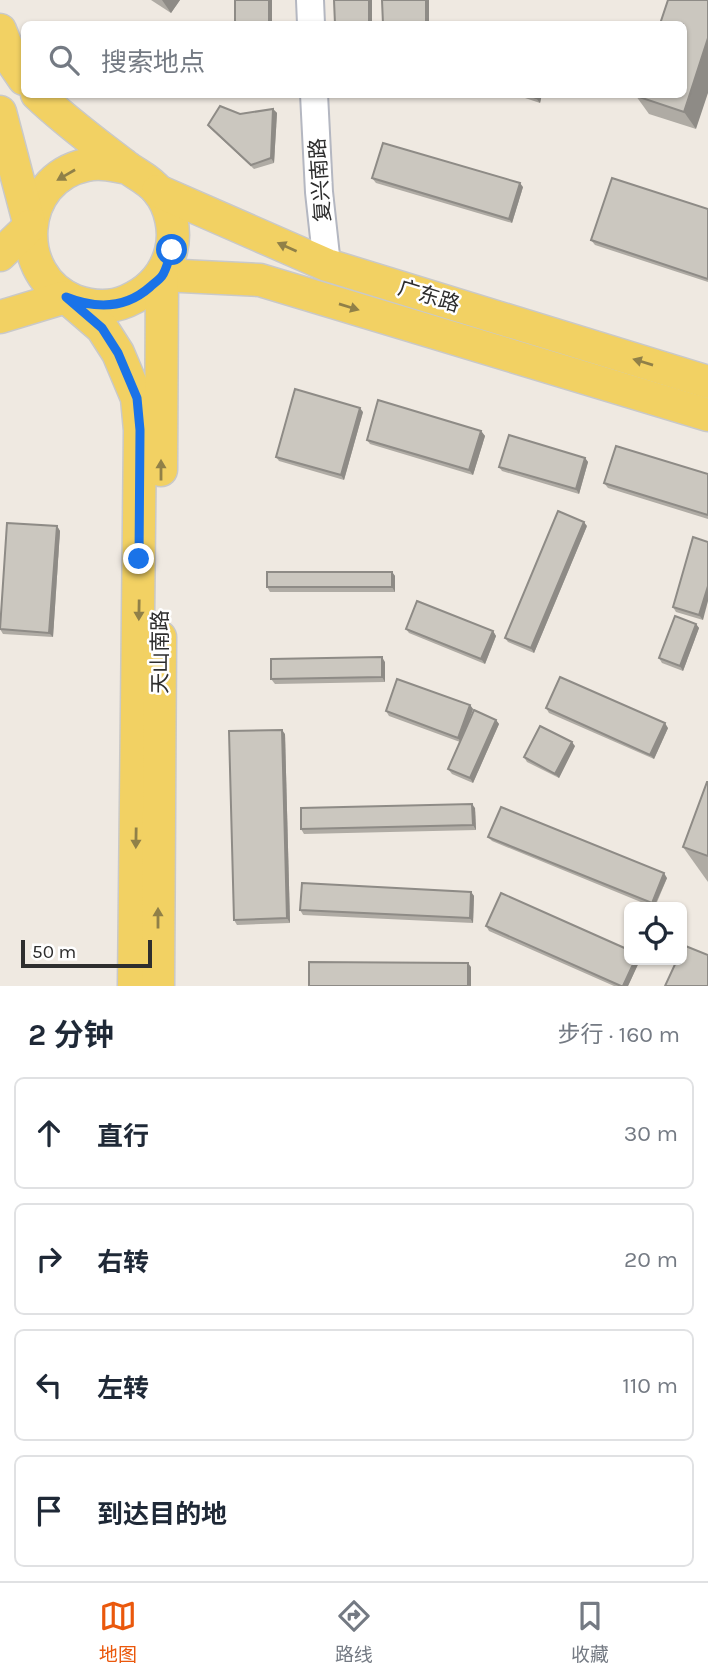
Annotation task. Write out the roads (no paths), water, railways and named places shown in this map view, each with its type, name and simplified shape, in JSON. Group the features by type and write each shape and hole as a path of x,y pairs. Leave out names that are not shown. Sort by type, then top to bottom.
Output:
{"main road":[{"path":"0,30 13,63 21,75"},
{"path":"0,317 66,297 85,304 105,306 125,302 143,293 162,275 172,250 173,229 168,209 158,191 145,177 128,168 41,98"},
{"path":"0,112 30,226 31,247 37,267 50,285 102,328 118,353 137,398 140,430 134,986"},
{"path":"0,255 30,226 36,205 48,187 65,173 85,165 96,164 128,168"},
{"name":"广东路","path":"158,191 327,265 708,382"},
{"name":"广东路","path":"162,275 260,280 708,415"},
{"name":"天山南路","path":"158,986 162,275"}],"street":[{"path":"310,0 311,21"},
{"name":"复兴南路","path":"314,98 319,192 327,265"}]}
